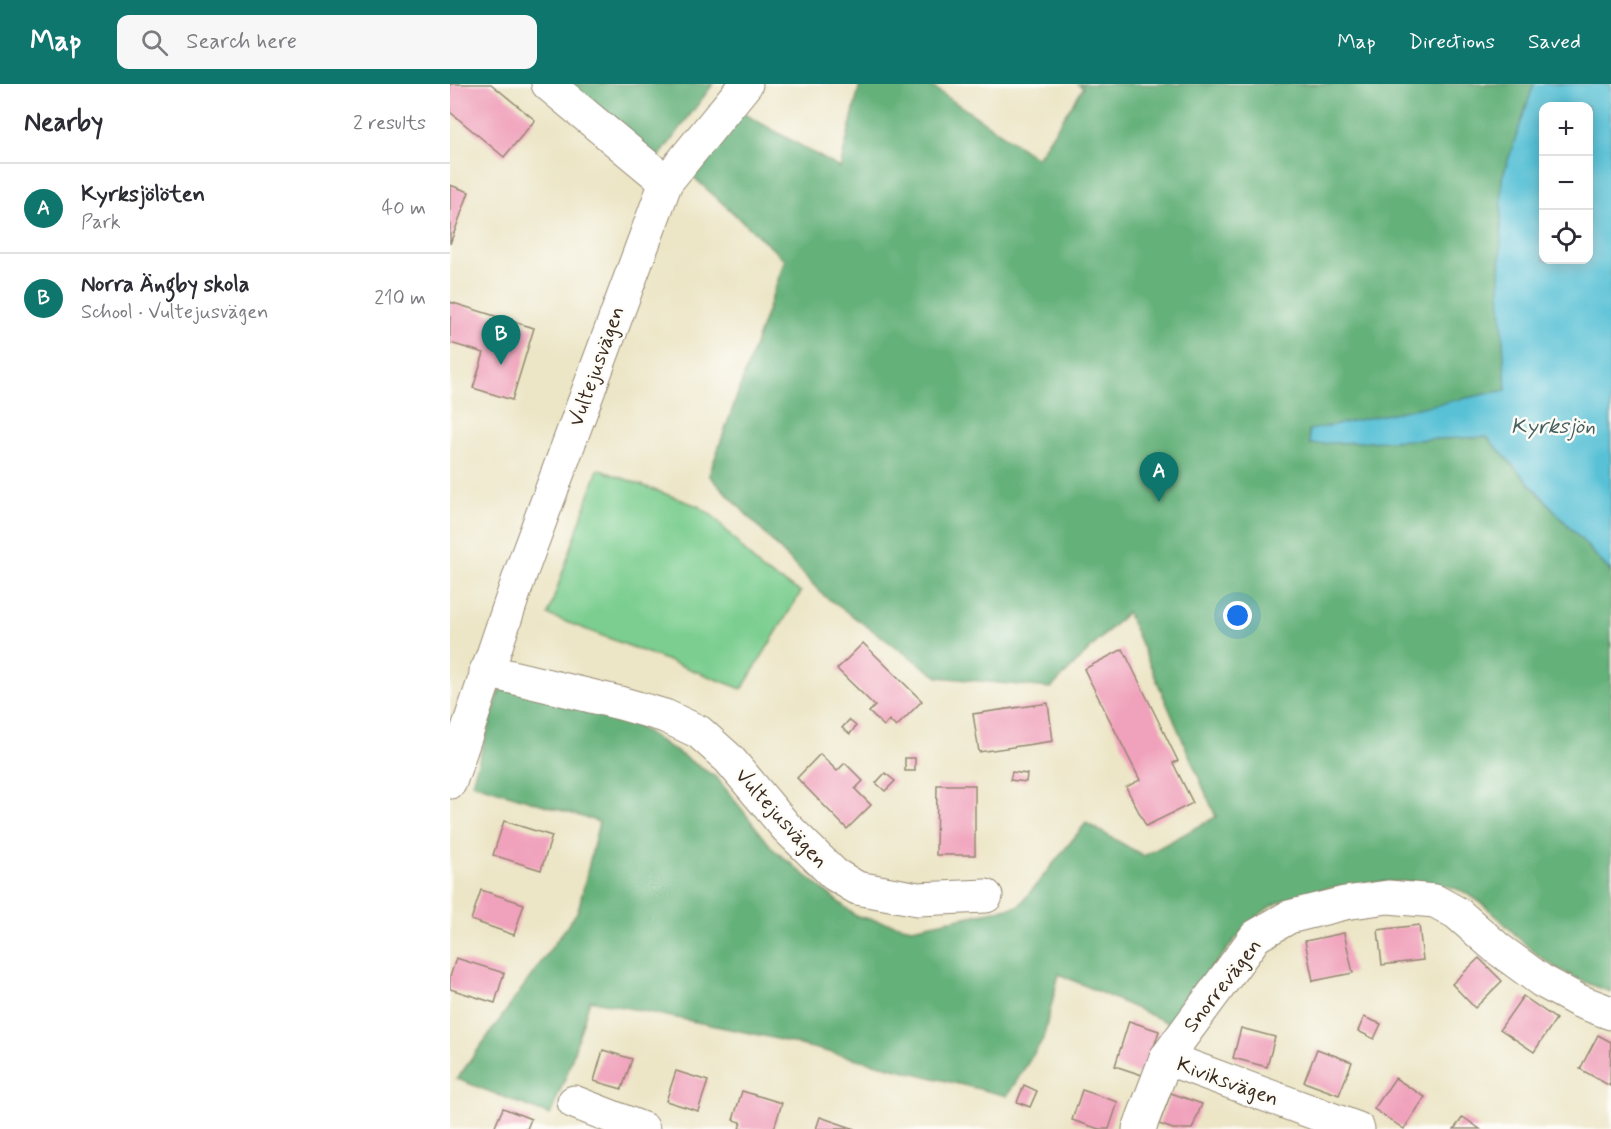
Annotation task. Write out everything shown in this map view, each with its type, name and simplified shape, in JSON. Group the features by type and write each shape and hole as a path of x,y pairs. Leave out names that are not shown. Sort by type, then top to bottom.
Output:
{"street":[{"path":"548,84 666,182"},
{"name":"Vultejusvägen","path":"450,782 486,671 575,423 666,182 746,84"},
{"name":"Vultejusvägen","path":"486,671 620,703 664,716 699,732 729,759 786,827 834,874 857,888 918,899 986,896"},
{"name":"Snorrevägen","path":"1139,1129 1166,1058 1256,936 1289,917 1344,903 1388,897 1435,901 1457,913 1497,948 1542,981 1579,1002 1611,1013"},
{"name":"Kiviksvägen","path":"1166,1058 1358,1129"},
{"path":"574,1102 643,1129"}],"green space":[{"path":"568,84 713,84 659,157"},
{"path":"860,84 928,84 1037,158 1083,88 1078,84 1534,84 1502,178 1500,290 1506,390 1309,431 1310,444 1487,437 1611,572 1611,992 1555,967 1529,948 1486,907 1466,893 1448,886 1424,883 1366,883 1308,893 1285,900 1267,909 1241,932 1173,1025 1059,974 1043,1039 1007,1096 764,1036 590,1000 567,1074 550,1115 457,1079 578,911 599,822 472,783 501,686 612,710 717,778 773,849 856,916 912,928 1019,906 1086,823 1144,856 1216,817 1127,612 1051,688 938,677 823,595 709,475 785,260 688,172 734,108 840,168"},
{"path":"598,469 698,506 714,517 762,570 801,592 742,689 548,615"}],"water":[{"name":"Kyrksjön","path":"1534,84 1611,84 1611,572 1487,437 1310,444 1309,430 1506,390 1500,290 1502,178"}],"building":[{"path":"450,84 491,84 535,120 504,157 450,112"},
{"path":"450,185 469,192 450,244"},
{"path":"450,302 534,328 512,400 473,388 484,353 450,343"},
{"path":"863,643 922,701 896,727 889,720 884,726 869,712 875,706 837,669"},
{"path":"1123,649 1178,761 1173,763 1193,803 1146,826 1126,787 1140,780 1084,669"},
{"path":"1048,703 1053,741 979,752 973,714"},
{"path":"849,720 856,726 850,734 842,728"},
{"path":"820,754 837,771 845,763 863,781 855,789 871,805 847,829 797,778"},
{"path":"905,758 915,758 915,771 905,771"},
{"path":"1012,772 1027,774 1026,782 1010,780"},
{"path":"885,773 895,781 885,791 876,783"},
{"path":"937,785 975,785 975,855 936,855"},
{"path":"504,821 552,836 541,870 493,855"},
{"path":"481,890 524,904 514,935 471,920"},
{"path":"1419,925 1423,960 1382,965 1378,930"},
{"path":"1344,933 1353,973 1313,981 1305,941"},
{"path":"456,958 504,973 495,1003 450,989 450,977"},
{"path":"1479,958 1502,981 1475,1008 1452,984"},
{"path":"1523,996 1556,1019 1534,1052 1500,1029"},
{"path":"1364,1017 1381,1024 1374,1039 1358,1031"},
{"path":"1129,1021 1159,1031 1145,1076 1115,1066"},
{"path":"1241,1028 1275,1037 1267,1067 1233,1058"},
{"path":"1598,1035 1611,1042 1610,1086 1580,1069"},
{"path":"1317,1049 1352,1062 1339,1095 1304,1082"},
{"path":"603,1050 632,1059 622,1089 594,1081"},
{"path":"676,1071 708,1081 698,1111 666,1101"},
{"path":"1395,1078 1425,1097 1404,1129 1374,1109"},
{"path":"1024,1085 1037,1091 1030,1107 1017,1102"},
{"path":"1082,1090 1118,1102 1109,1129 1099,1129 1072,1120"},
{"path":"742,1091 782,1103 774,1129 739,1129 741,1122 733,1120"},
{"path":"1171,1093 1202,1104 1192,1129 1173,1129 1159,1124"},
{"path":"503,1108 531,1119 527,1129 494,1129"},
{"path":"820,1117 855,1129 816,1129"},
{"path":"1463,1117 1480,1129 1454,1129"}],"place":[{"name":"Norra Ängby skola","path":"501,365"},
{"name":"Kyrksjölöten","path":"1159,502"}]}
